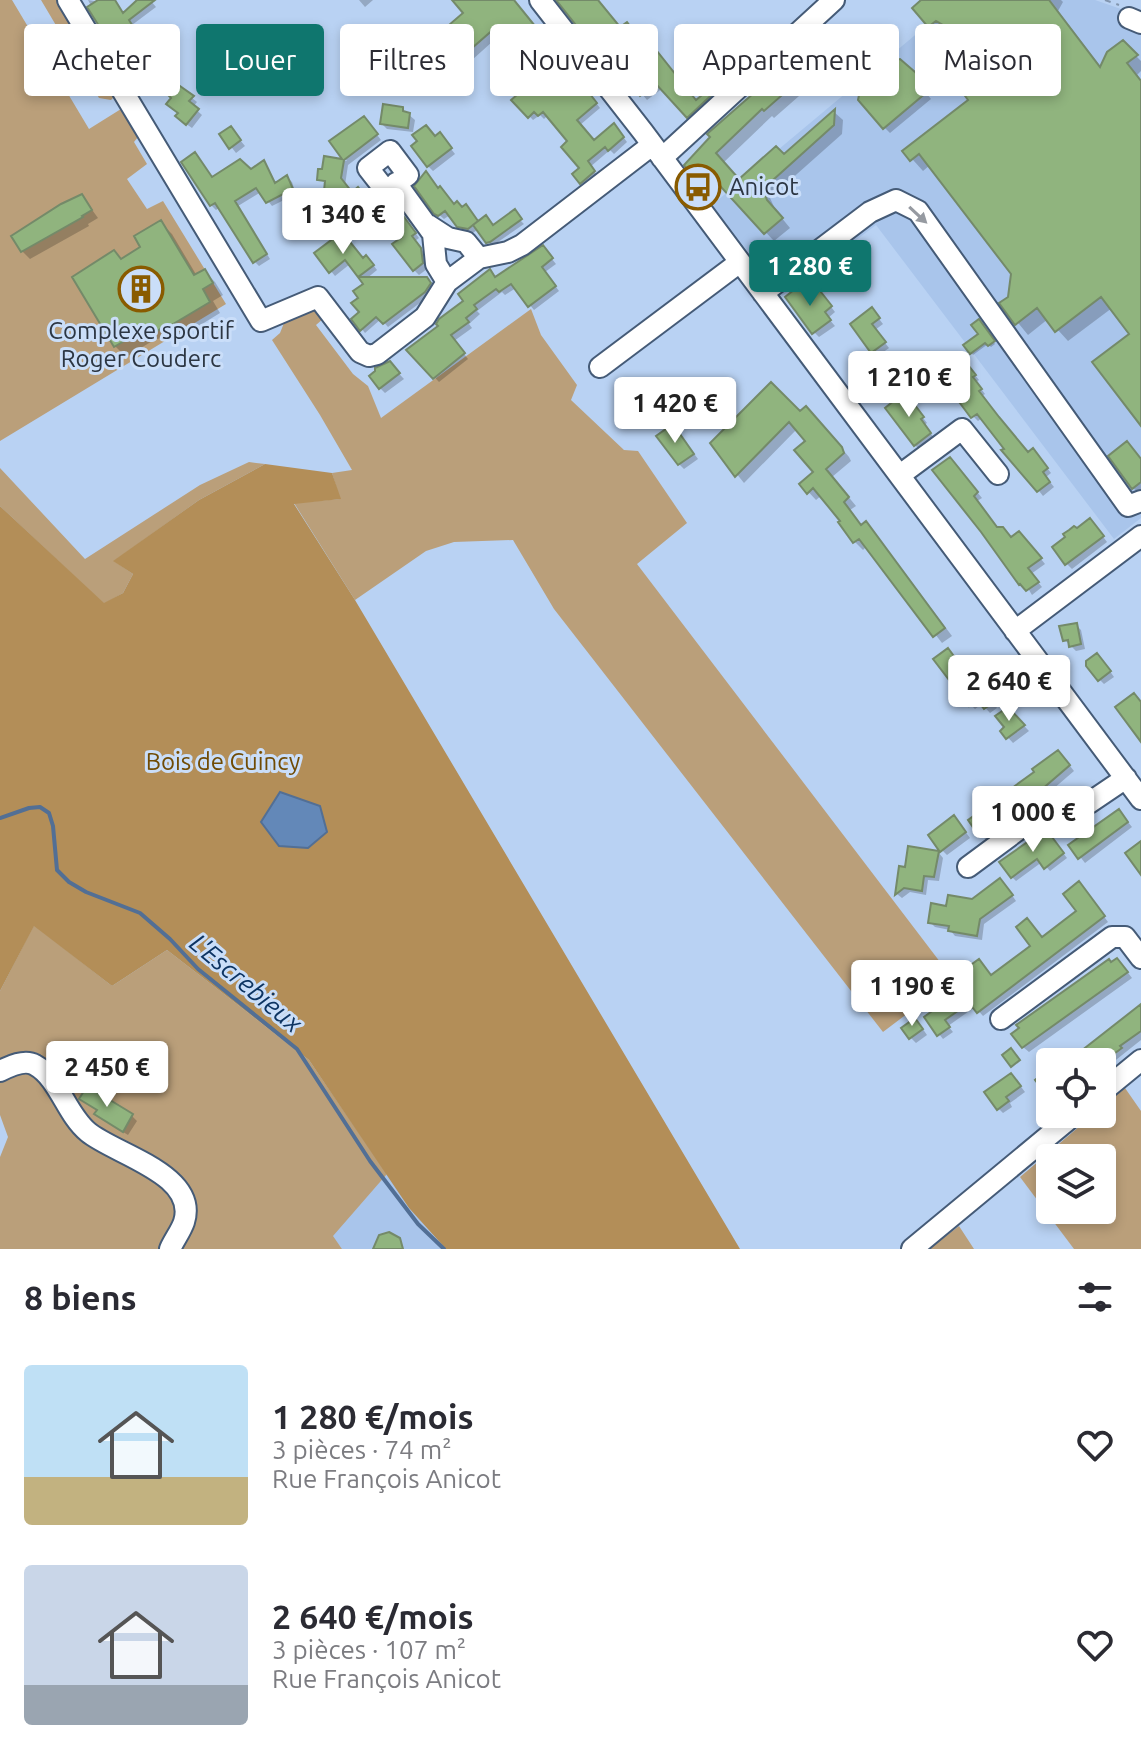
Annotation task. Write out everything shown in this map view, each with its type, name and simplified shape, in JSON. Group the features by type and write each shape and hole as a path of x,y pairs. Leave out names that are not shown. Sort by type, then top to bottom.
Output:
{"street":[{"path":"540,0 657,151 1141,799"},
{"path":"74,2 261,321 318,297 360,352 373,355 425,317 447,282 479,258 508,252 522,245 657,151 834,0"},
{"path":"396,183 428,225 435,239 436,264 447,282"},
{"path":"763,293 870,212 896,200 918,211 1128,506 1141,501"},
{"path":"428,225 448,238 466,242 479,258"},
{"path":"600,367 740,262"},
{"path":"900,475 962,429 998,474"},
{"path":"1015,631 1141,536"},
{"path":"968,867 1053,804 1060,801 1089,803 1126,778"},
{"path":"1001,1019 1112,937 1125,937 1141,958"},
{"path":"1116,1081 1141,1060"},
{"path":"0,1071 27,1062 38,1066 89,1134 165,1176 183,1198 186,1208 184,1221 170,1249"},
{"path":"912,1249 1058,1128"}],"shaded area":[{"path":"0,0 12,0 26,24 24,96 69,96 89,129 121,109 138,137 134,142 147,164 127,179 147,209 163,201 226,304 0,441"},
{"path":"41,0 61,0 74,24 55,24"},
{"path":"957,0 1095,0 1141,16 1141,518 1114,539 876,225 782,296 712,205 842,96 899,96 899,49 915,35 915,96 1061,96 1061,24 928,24"},
{"path":"98,96 115,96 111,100"},
{"path":"531,309 541,335 577,385 571,400 624,450 638,451 687,523 637,564 953,979 883,1032 554,609 513,540 454,542 426,551 355,600 294,503 340,499 332,473 352,470 272,340 280,333 284,323 316,310 324,318 316,325 353,374 368,386 381,418"},
{"path":"249,462 265,464 199,500 114,561 133,574 123,593 104,604 0,506 0,468 85,559 200,485"},
{"path":"280,792 320,806 327,832 308,848 279,846 261,822"},
{"path":"34,925 112,986 167,950 309,1060 387,1174 333,1236 342,1249 0,1249 0,1157 8,1137 0,1115 0,991"},
{"path":"1125,1088 1141,1111 1141,1249 1074,1249 1055,1224 1116,1224 1116,1144 1059,1144 1078,1128 1116,1128 1116,1095"},
{"path":"1036,1163 1036,1198 1020,1177"},
{"path":"387,1174 409,1208 446,1249 342,1249 332,1236"},
{"path":"959,1226 974,1249 929,1249"}],"green space":[{"name":"Bois de Cuincy","path":"265,464 332,473 341,499 294,504 355,600 740,1249 446,1249 409,1208 309,1060 167,950 112,986 34,926 0,991 0,506 104,603 123,593 133,574 113,561 199,500"}],"building":[{"path":"98,0 115,0 123,13 137,0 155,0 129,20 132,24 98,24 87,7"},
{"path":"452,0 514,0 533,24 490,24 490,32 474,46 474,24 450,24 463,13"},
{"path":"556,0 598,0 618,24 575,24"},
{"path":"921,0 1049,0 1100,67 1107,52 1123,40 1138,55 1127,63 1141,81 1141,426 1092,362 1129,334 1101,297 1055,332 1037,308 1015,325 999,303 1008,297 1011,274 919,154 910,161 902,151 968,100 965,96 1061,96 1061,24 941,24 936,21 925,24 912,8"},
{"path":"658,52 674,72 674,96 693,96 696,100 701,96 710,96 687,118 658,86"},
{"path":"899,59 915,72 915,96 922,96 883,129 858,100 859,96 899,96"},
{"path":"180,86 194,96 189,101 199,109 186,125 175,116 178,113 166,104 171,98 169,96 180,96"},
{"path":"516,96 592,96 597,103 577,120 594,140 614,123 624,137 608,151 605,147 588,161 595,171 580,184 572,174 579,168 561,147 567,141 543,112 538,116 534,112 528,118 511,100"},
{"path":"750,96 781,96 764,111 762,109 716,153 739,179 776,146 784,154 835,109 834,125 763,189 767,200 783,218 764,234 702,166 691,175 684,165 710,137 707,134"},
{"path":"383,104 403,107 403,111 410,113 408,128 380,124"},
{"path":"364,116 378,134 344,160 341,178 352,192 358,187 370,203 346,222 337,211 342,207 331,192 324,191 325,181 317,180 318,169 322,169 324,156 342,159 329,141"},
{"path":"426,125 435,136 440,132 452,148 427,167 411,146 417,141 412,135"},
{"path":"231,126 241,140 229,149 219,134"},
{"path":"195,152 212,177 240,159 251,169 264,160 275,183 287,175 293,189 266,203 256,188 235,201 267,254 253,263 215,203 210,206 181,162"},
{"path":"426,171 454,204 457,201 462,207 466,204 478,221 468,229 457,227 445,211 438,216 434,214 414,186"},
{"path":"82,194 92,210 21,252 11,236"},
{"path":"393,202 416,233 412,236 421,248 423,263 413,271 392,244 402,237 379,207"},
{"path":"515,209 522,219 490,242 486,243 473,225 486,215 493,225"},
{"name":"Complexe sportif Roger Couderc","path":"161,220 194,275 205,269 213,283 203,289 210,302 163,330 154,333 150,327 114,347 72,277 114,250 121,259 140,247 134,236"},
{"path":"342,232 363,258 366,255 374,265 358,277 345,260 329,273 314,253"},
{"path":"543,245 553,258 542,267 556,286 528,307 511,284 499,292 496,289 474,305 477,309 466,318 469,322 451,335 465,353 433,379 406,350 438,326 439,319 463,301 458,294 490,269 495,277"},
{"path":"358,277 427,277 431,283 425,292 383,324 376,317 360,331 351,319 359,312 351,303 358,298 353,291 363,284"},
{"path":"799,286 806,295 817,287 832,306 825,312 831,320 812,334 785,297"},
{"path":"872,307 880,318 872,324 886,342 871,353 850,324"},
{"path":"979,319 995,341 988,346 985,343 970,354 963,345 978,334 971,325"},
{"path":"899,359 917,382 898,396 881,373"},
{"path":"390,361 400,373 379,389 369,376 375,368"},
{"path":"965,361 976,375 973,377 982,389 979,391 999,417 1028,452 1033,448 1048,468 1043,472 1050,482 1037,492 1001,450 1004,449 977,414 971,418 942,379"},
{"path":"771,382 800,411 806,406 842,447 844,453 826,469 849,497 844,502 861,525 866,521 945,628 933,637 859,539 853,543 840,521 813,488 807,494 799,484 813,472 794,450 805,441 789,422 735,477 710,443"},
{"path":"905,392 924,417 921,419 931,433 914,446 885,408"},
{"path":"673,424 694,454 678,465 656,436"},
{"path":"1127,441 1141,459 1141,482 1132,489 1108,456"},
{"path":"950,457 978,492 974,496 997,527 1003,527 1011,537 1019,531 1042,558 1028,568 1039,582 1026,591 932,470"},
{"path":"1090,518 1104,536 1065,565 1052,547 1065,537 1063,534"},
{"path":"1077,623 1081,644 1069,647 1068,640 1063,641 1059,626"},
{"path":"948,648 973,682 977,680 994,702 984,709 977,700 969,706 933,659"},
{"path":"1097,653 1111,671 1098,681 1086,666 1086,661"},
{"path":"1134,693 1141,702 1141,742 1115,707"},
{"path":"1008,707 1025,725 1006,739 1000,731 1004,727 995,716"},
{"path":"1058,750 1070,765 1026,803 979,836 968,820 1034,772 1032,769"},
{"path":"1119,809 1128,822 1078,859 1068,845"},
{"path":"954,815 966,832 940,852 928,835"},
{"path":"1046,829 1064,853 1044,869 1037,859 1011,878 999,862"},
{"path":"1141,841 1141,875 1125,853"},
{"path":"908,846 939,851 934,877 924,876 922,891 904,888 895,895 899,866 905,867"},
{"path":"1000,878 1013,895 980,919 977,936 948,931 949,926 928,923 931,903 946,906 948,895 972,899"},
{"path":"1079,881 1105,916 977,1013 969,1003 945,1020 950,1027 937,1036 924,1017 955,994 950,988 960,980 957,975 979,959 991,975 1030,946 1016,927 1027,918 1042,937 1076,911 1063,894"},
{"path":"1117,958 1128,972 1022,1048 1011,1034 1019,1028 1016,1025 1109,959 1111,962"},
{"path":"1141,1004 1141,1031 1120,1046 1122,1048 1116,1052 1116,1048 1085,1048"},
{"path":"915,1018 923,1029 909,1039 901,1028"},
{"path":"1011,1048 1020,1060 1011,1067 1002,1055"},
{"path":"1011,1073 1021,1086 1006,1097 1009,1101 997,1110 984,1092"},
{"path":"87,1086 133,1114 123,1132 94,1114 97,1110 79,1099"},
{"path":"389,1232 400,1238 403,1249 373,1249 379,1235"}],"waterway":[{"name":"L'Escrebieux","path":"0,818 29,808 40,807 49,813 57,870 69,882 140,913 198,969 297,1049 370,1161 418,1224 444,1249"}],"place":[{"name":"Anicot","path":"698,187"},
{"name":"Complexe sportif Roger Couderc","path":"141,289"}]}
